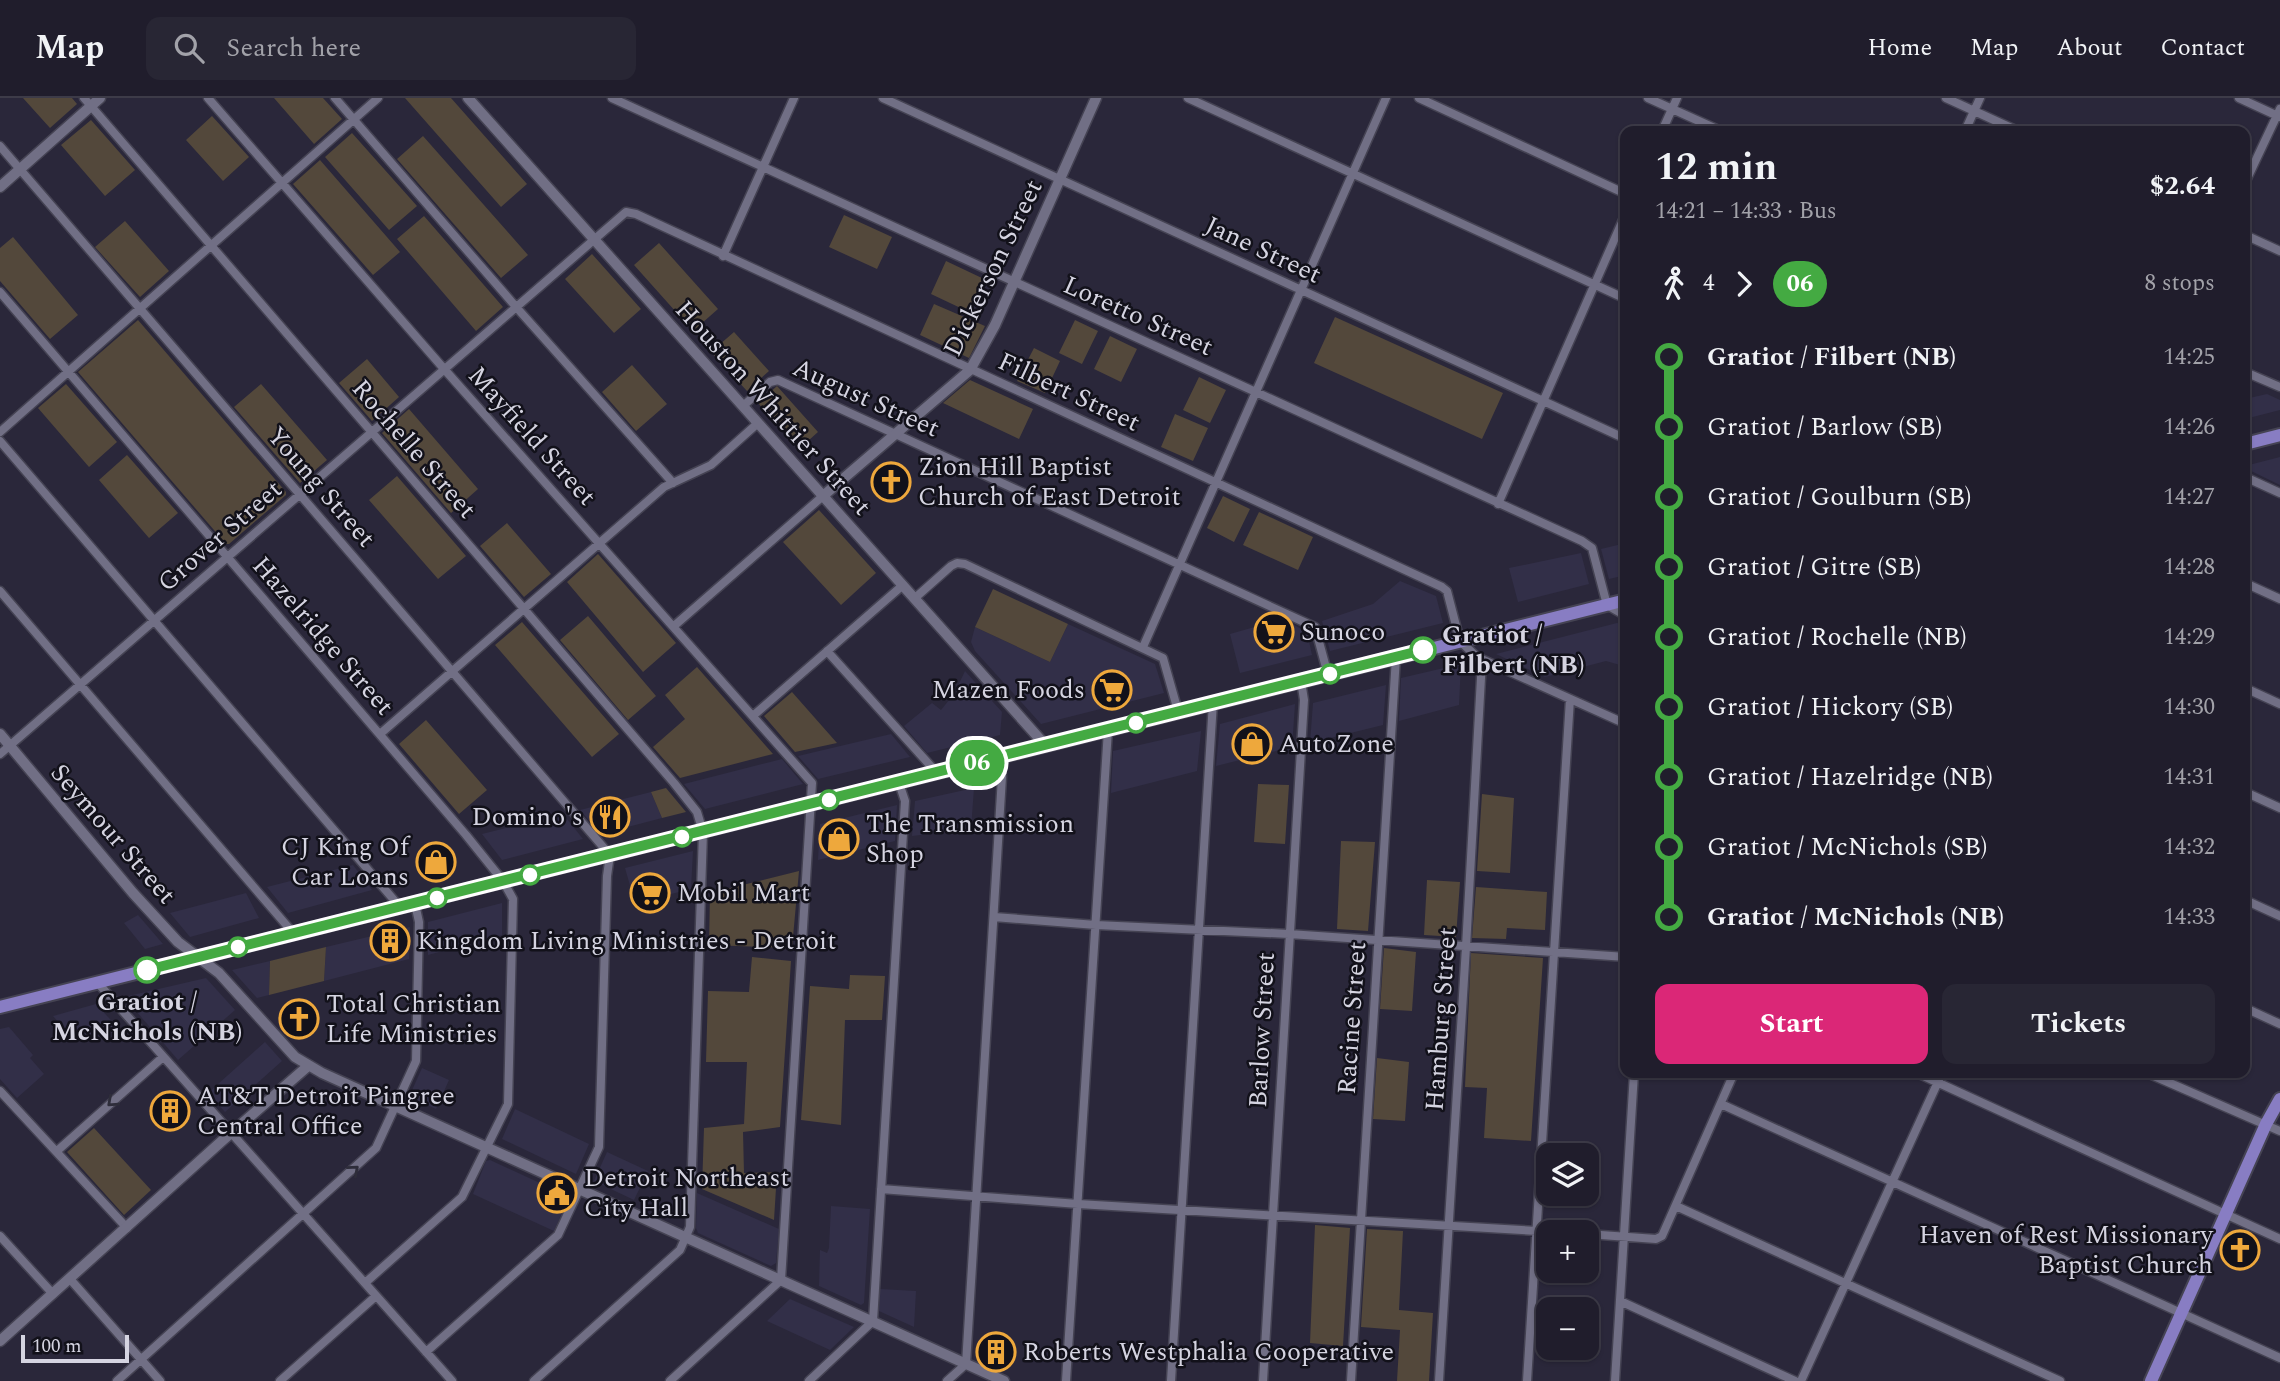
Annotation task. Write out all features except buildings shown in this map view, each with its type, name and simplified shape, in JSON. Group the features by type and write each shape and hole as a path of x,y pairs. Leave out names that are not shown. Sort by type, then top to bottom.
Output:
{"main road":[{"path":"2250,443 2280,435"},
{"path":"0,1007 1620,602"},
{"path":"2151,1381 2280,1098"}],"street":[{"path":"0,187 88,102 100,98"},
{"name":"Mayfield Street","path":"208,98 445,370 812,783 781,1280"},
{"path":"335,98 673,483"},
{"path":"0,432 378,98"},
{"name":"Houston Whittier Street","path":"468,98 1046,746"},
{"name":"Loretto Street","path":"612,98 1587,544 1592,548 1597,562 1607,605"},
{"path":"723,256 794,98"},
{"name":"Jane Street","path":"883,98 1620,436"},
{"name":"Dickerson Street","path":"674,626 970,370 995,326 1096,98"},
{"path":"1188,98 1620,296"},
{"path":"1143,647 1386,98"},
{"path":"1419,98 1620,191"},
{"path":"1648,98 1710,126"},
{"path":"1664,126 1676,98"},
{"path":"1945,98 2007,126"},
{"path":"1967,126 1980,98"},
{"path":"2239,98 2279,114 2250,173"},
{"name":"Rochelle Street","path":"88,102 697,811 703,832"},
{"name":"Young Street","path":"0,146 610,855"},
{"name":"Filbert Street","path":"594,240 622,215 630,213 1442,587 1447,591 1460,641"},
{"path":"1498,503 1620,226"},
{"path":"2250,237 2280,250"},
{"name":"Grover Street","path":"0,754 594,240"},
{"name":"Hazelridge Street","path":"0,292 503,881"},
{"path":"2250,374 2280,387"},
{"name":"August Street","path":"743,406 770,382 778,380 1181,564 1315,627 1328,675"},
{"path":"380,734 664,487 711,465 758,423"},
{"path":"0,441 400,907"},
{"path":"2250,479 2280,493"},
{"path":"915,598 951,566 957,563 965,564 1163,658 1178,711"},
{"path":"754,715 903,585"},
{"path":"2250,585 2280,599"},
{"path":"0,591 294,934"},
{"path":"1607,605 1620,612"},
{"path":"1460,641 1482,660 1620,721"},
{"path":"827,651 937,773"},
{"name":"Racine Street","path":"1351,1381 1396,657"},
{"name":"Hamburg Street","path":"1439,1381 1482,660"},
{"name":"Barlow Street","path":"1262,1381 1304,701 1301,681"},
{"path":"2250,690 2280,704"},
{"path":"1537,1220 1570,699"},
{"path":"1171,1381 1213,702"},
{"path":"1066,1381 1108,730"},
{"name":"Seymour Street","path":"0,734 133,893 178,942 219,973 295,1057 308,1066 1004,1381"},
{"path":"947,1381 966,1364 1002,777 1000,757"},
{"path":"809,1381 873,1321 905,802 898,783"},
{"path":"2250,795 2280,808"},
{"path":"534,1381 680,1250 690,1227 703,832"},
{"path":"426,1352 558,1235 600,1140 607,876 610,855"},
{"path":"365,1283 462,1197 508,1104 513,899 503,881"},
{"path":"2250,902 2280,916"},
{"path":"117,1381 372,1154 416,1062 419,922 415,904"},
{"path":"994,916 1096,925 1289,934 1620,957"},
{"path":"97,982 448,1380"},
{"path":"2250,1010 2280,1024"},
{"path":"57,1151 163,1057"},
{"path":"0,1341 308,1066"},
{"path":"1615,1381 1634,1078"},
{"path":"1599,1235 1659,1238 1664,1233 1732,1078"},
{"path":"1928,1078 2280,1239"},
{"path":"1801,1381 1939,1078"},
{"path":"2158,1078 2280,1131"},
{"path":"0,1091 127,1228"},
{"path":"1721,1104 2280,1358"},
{"path":"880,1189 1536,1231 1527,1381"},
{"path":"1676,1206 2060,1381"},
{"path":"0,1236 53,1294"},
{"path":"70,1279 160,1381"},
{"path":"670,1381 781,1280"},
{"path":"280,1381 376,1296"},
{"path":"1619,1301 1795,1381"}],"shaded area":[{"path":"23,98 72,98 77,104 50,128"},
{"path":"274,98 323,98 342,119 314,144"},
{"path":"405,98 451,98 527,184 501,207"},
{"path":"212,116 249,157 223,181 186,140"},
{"path":"91,120 135,170 105,196 61,145"},
{"path":"352,133 417,206 389,230 325,157"},
{"path":"423,136 528,255 501,278 397,159"},
{"path":"320,160 400,252 373,275 293,184"},
{"path":"844,215 892,237 877,269 829,247"},
{"path":"424,216 503,307 476,331 397,239"},
{"path":"125,221 169,271 140,297 95,247"},
{"path":"13,237 78,315 50,339 0,281 0,248"},
{"path":"659,243 718,309 693,331 634,265"},
{"path":"592,254 641,309 614,333 565,279"},
{"path":"946,261 984,279 969,312 931,294"},
{"path":"934,304 985,326 969,358 920,335"},
{"path":"1335,317 1503,393 1482,439 1314,363"},
{"path":"138,320 286,492 286,495 229,544 226,544 78,372"},
{"path":"1075,320 1098,331 1082,364 1059,353"},
{"path":"734,332 769,371 747,391 711,352"},
{"path":"1110,336 1137,349 1121,382 1094,369"},
{"path":"1034,348 1060,361 1045,393 1017,381"},
{"path":"367,359 399,397 372,421 339,383"},
{"path":"632,365 667,404 636,431 602,392"},
{"path":"1199,377 1226,390 1210,423 1183,410"},
{"path":"970,380 1033,409 1019,439 943,403"},
{"path":"66,384 117,442 89,467 38,408"},
{"path":"261,384 327,460 300,483 234,407"},
{"path":"777,386 818,432 799,449 758,403"},
{"path":"2267,394 2280,400 2280,410 2250,418 2250,398"},
{"path":"409,409 478,489 451,513 382,433"},
{"path":"1175,414 1208,428 1193,461 1161,447"},
{"path":"127,455 178,513 149,538 99,480"},
{"path":"2280,457 2280,485 2250,470 2250,465"},
{"path":"397,476 466,556 438,579 369,500"},
{"path":"1223,496 1250,509 1234,542 1207,528"},
{"path":"819,510 876,573 841,605 783,542"},
{"path":"1259,512 1313,537 1298,570 1243,545"},
{"path":"507,523 551,574 524,597 480,546"},
{"path":"1620,544 1620,576 1609,579 1601,549"},
{"path":"1581,553 1589,584 1518,602 1509,568"},
{"path":"598,554 676,643 643,672 567,582"},
{"path":"1400,581 1436,596 1443,623 1330,651 1322,621 1373,604"},
{"path":"993,589 1068,624 1050,662 975,627"},
{"path":"588,616 656,696 628,720 560,640"},
{"path":"1283,619 1307,632 1312,655 1240,673 1230,634"},
{"path":"522,622 619,734 592,757 495,645"},
{"path":"1068,624 1155,664 1164,693 1041,724 975,651 971,642 975,627 1050,662"},
{"path":"1620,624 1620,665 1606,661 1545,677 1496,654"},
{"path":"1461,664 1459,705 1399,721 1401,678"},
{"path":"697,667 773,754 680,778 653,747 685,719 665,695"},
{"path":"965,671 1002,712 1000,735 927,753 904,726 932,703 941,710 954,694"},
{"path":"1386,685 1383,725 1310,743 1313,703"},
{"path":"792,692 837,743 795,752 764,716"},
{"path":"1295,704 1292,747 1216,766 1220,724"},
{"path":"426,720 487,790 459,814 399,744"},
{"path":"1201,731 1197,771 1111,793 1113,751"},
{"path":"891,734 910,757 818,779 798,756"},
{"path":"782,759 803,784 705,809 684,784"},
{"path":"1258,784 1289,785 1285,844 1254,842"},
{"path":"666,788 686,812 662,818 651,792"},
{"path":"974,788 971,829 912,836 915,801"},
{"path":"651,792 662,818 601,834 580,810"},
{"path":"1482,794 1514,798 1510,873 1477,871"},
{"path":"897,805 895,841 818,860 820,824"},
{"path":"563,814 583,839 502,860 482,834"},
{"path":"1341,841 1375,842 1368,931 1337,929"},
{"path":"693,851 691,889 635,903 625,868"},
{"path":"353,865 372,890 288,913 267,887"},
{"path":"799,871 792,948 709,945 710,893"},
{"path":"1427,880 1460,882 1456,937 1424,935"},
{"path":"1476,887 1547,892 1545,930 1507,928 1506,939 1472,938"},
{"path":"246,893 259,918 190,937 170,913"},
{"path":"502,903 502,935 428,955 428,922"},
{"path":"138,915 163,944 145,949 124,923"},
{"path":"410,927 409,959 324,981 326,947"},
{"path":"326,947 324,981 269,995 270,961"},
{"path":"1384,948 1416,952 1412,1011 1380,1009"},
{"path":"1471,953 1543,958 1531,1141 1484,1138 1487,1088 1465,1087"},
{"path":"752,957 791,961 780,1127 743,1132 744,1173 777,1172 774,1220 702,1189 704,1128 744,1124 747,1062 706,1062 708,991 749,992"},
{"path":"270,961 269,995 257,998 232,970"},
{"path":"850,975 885,976 882,1020 845,1020 841,1125 801,1120 810,986 849,989"},
{"path":"206,978 235,1010 178,1060 124,997"},
{"path":"96,1004 121,1031 109,1042 102,1035 75,1041 53,1016"},
{"path":"9,1027 33,1055 30,1058 44,1074 17,1098 0,1079 0,1029"},
{"path":"265,1042 282,1061 225,1112 208,1093"},
{"path":"1377,1058 1409,1062 1405,1121 1373,1119"},
{"path":"422,1068 449,1080 436,1109 409,1097"},
{"path":"515,1109 589,1144 576,1174 502,1139"},
{"path":"94,1128 151,1190 124,1215 67,1152"},
{"path":"607,1152 648,1171 634,1200 594,1181"},
{"path":"490,1160 569,1198 554,1231 473,1194 486,1161"},
{"path":"697,1193 779,1229 776,1263 771,1266 698,1233"},
{"path":"831,1206 870,1209 864,1303 861,1305 819,1286 820,1250 827,1253 829,1248"},
{"path":"1315,1225 1350,1228 1343,1346 1310,1343"},
{"path":"1367,1229 1403,1231 1399,1310 1433,1313 1429,1381 1397,1381 1400,1330 1361,1327"},
{"path":"880,1289 916,1291 914,1327 879,1311"},
{"path":"790,1299 854,1327 830,1350 767,1321"}],"bus line":[{"name":"06","path":"147,970 1423,650"}],"place":[{"name":"Zion Hill Baptist Church of East Detroit","path":"891,482"},
{"name":"Sunoco","path":"1274,632"},
{"name":"Gratiot / Filbert (NB)","path":"1423,650"},
{"name":"Mazen Foods","path":"1112,690"},
{"name":"AutoZone","path":"1252,744"},
{"name":"Domino's","path":"610,817"},
{"name":"The Transmission Shop","path":"839,839"},
{"name":"CJ King Of Car Loans","path":"436,862"},
{"name":"Mobil Mart","path":"650,893"},
{"name":"Kingdom Living Ministries - Detroit","path":"390,941"},
{"name":"Gratiot / McNichols (NB)","path":"147,970"},
{"name":"Total Christian Life Ministries","path":"299,1019"},
{"name":"AT&T Detroit Pingree Central Office","path":"170,1111"},
{"name":"Detroit Northeast City Hall","path":"557,1193"},
{"name":"Haven of Rest Missionary Baptist Church","path":"2240,1250"},
{"name":"Roberts Westphalia Cooperative","path":"996,1352"}]}
